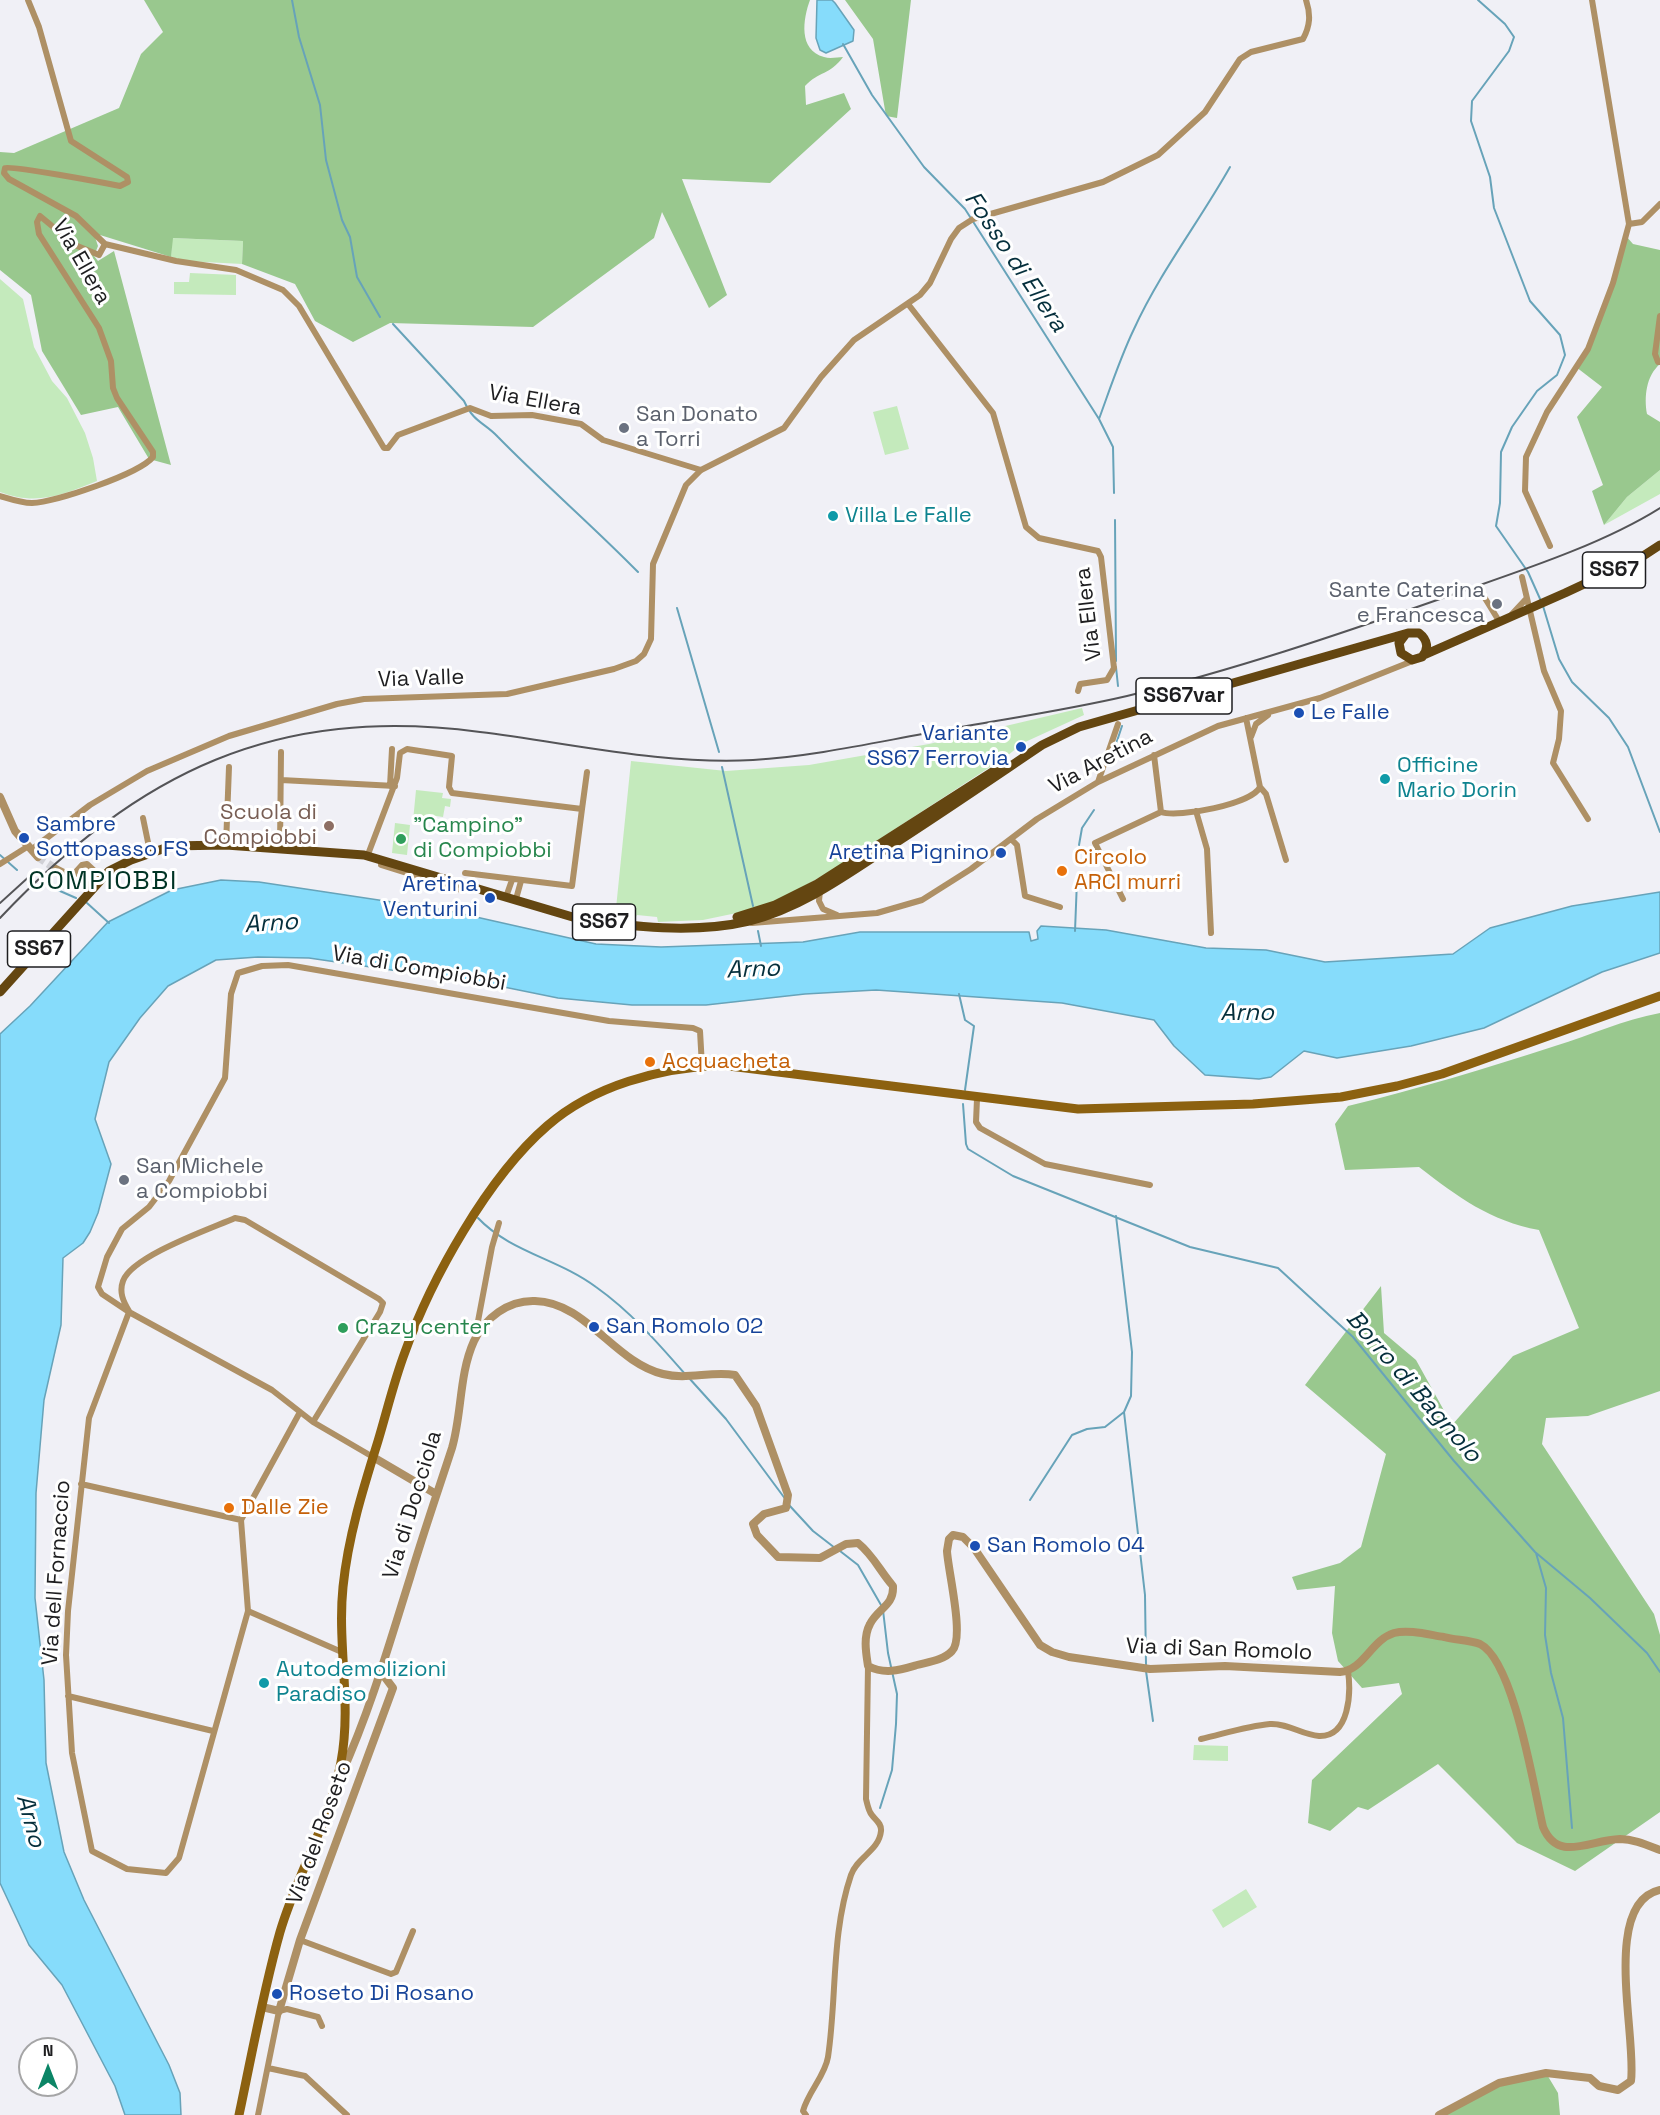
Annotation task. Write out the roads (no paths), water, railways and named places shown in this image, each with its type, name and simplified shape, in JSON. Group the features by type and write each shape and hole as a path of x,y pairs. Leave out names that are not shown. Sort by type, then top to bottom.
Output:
{"main road":[{"name":"Via Aretina","path":"1420,657 1509,617 1528,604 1565,593 1647,555 1660,545"},
{"path":"1424,637 1427,645 1420,657 1407,658 1400,651 1399,643 1405,635 1414,632 1424,637 1432,642 1450,643"},
{"name":"SS67var","path":"704,926 775,905 834,873 1007,762 1069,731 1105,718 1369,642 1405,635"},
{"name":"SS67var","path":"1369,642 1388,643 1400,651"},
{"name":"SS67var","path":"728,925 772,914 820,892 1042,745"},
{"name":"Via Aretina","path":"0,992 109,871 150,852 189,844 367,855 576,918 609,923 645,927 728,925"},
{"path":"240,2115 262,2007 281,1930 334,1790 347,1717 343,1591 349,1541 405,1352 426,1298 469,1223 506,1170 548,1125 594,1096 648,1076 702,1066 742,1066 977,1099 1068,1109 1253,1104 1341,1097 1442,1074 1660,996"}],"street":[{"path":"28,0 39,27 71,141 127,177 129,182 120,186 46,174 11,165 5,168 4,173 9,179 76,216 105,244"},
{"path":"701,470 784,428 821,377 854,340 908,304 930,283 951,239 971,220 1103,182 1158,155 1205,112 1240,59 1251,52 1303,39 1309,28 1309,10 1306,0"},
{"path":"1550,546 1525,491 1526,457 1547,412 1588,349 1613,283 1629,224 1592,0"},
{"path":"1629,224 1642,222 1660,204"},
{"name":"Via Ellera","path":"0,496 24,503 41,502 88,488 145,466 153,457 153,452 117,398 113,388 111,361 99,328 39,234 37,222 40,216 75,245 99,255 105,244 176,261 227,267 283,290 299,306 384,448 388,448 398,435 466,410 491,416 532,415 581,424 603,440 701,470"},
{"name":"Via Ellera","path":"908,304 993,413 1026,527 1039,538 1098,551 1101,557 1114,668 1107,680 1084,682 1080,684 1078,691"},
{"path":"1660,316 1655,354 1660,362"},
{"name":"Via Valle","path":"1,864 11,856 29,848 90,805 147,771 229,736 337,704 364,699 507,694 602,672 636,661 644,654 651,639 653,564 681,493 701,470"},
{"path":"1522,576 1544,671 1561,711 1559,739 1553,763 1588,819"},
{"path":"1483,594 1499,621"},
{"path":"1394,670 1400,665 1400,651"},
{"name":"Via Aretina","path":"728,925 884,911 929,897 1011,839 1098,782 1218,726 1276,710 1394,670 1420,657"},
{"path":"1251,737 1256,724 1276,710"},
{"path":"1246,718 1260,788 1266,794 1286,860"},
{"path":"1098,782 1118,724"},
{"path":"392,748 392,786"},
{"path":"367,855 392,786 400,753 407,749 452,756 449,786 453,786 456,794 582,809"},
{"path":"280,848 281,752"},
{"path":"1155,755 1161,812"},
{"path":"226,845 229,767"},
{"path":"465,873 572,886 587,772"},
{"path":"280,780 392,786"},
{"path":"1123,899 1095,843 1161,812 1170,815 1250,799 1260,788"},
{"path":"0,797 10,823 38,857"},
{"path":"1196,811 1207,849 1211,933"},
{"path":"143,818 150,852"},
{"path":"1011,839 1018,848 1024,896 1060,907"},
{"name":"Via Aretina","path":"367,855 370,861 461,890"},
{"path":"72,876 82,865 87,864 102,878"},
{"path":"56,869 93,888"},
{"path":"834,873 820,892 819,901 825,912 843,916"},
{"path":"511,898 512,879"},
{"path":"511,898 521,880"},
{"name":"Via di Compiobbi","path":"436,1494 313,1422 272,1390 129,1312 102,1294 98,1287 107,1257 122,1229 149,1207 170,1181 225,1078 231,994 238,973 262,966 288,965 609,1021 693,1028 700,1031 702,1038 702,1066"},
{"path":"977,1099 976,1122 980,1128 1023,1154 1045,1164 1150,1185"},
{"path":"129,1312 122,1295 127,1274 155,1253 235,1218 245,1220 379,1299 383,1303 380,1312 313,1422"},
{"name":"Via di Docciola","path":"334,1790 381,1672 452,1446 492,1247 499,1223"},
{"path":"474,1341 495,1314 508,1306 533,1300 554,1303 576,1315 620,1351 662,1374 686,1376 718,1372 735,1375 756,1406 788,1496 786,1508 764,1514 753,1524 758,1535 778,1557 820,1558 846,1544 858,1543 871,1553 881,1572 893,1586 894,1596 888,1606 869,1625 865,1647 868,1666 866,1799 870,1814 880,1825 881,1831 876,1847 857,1863 851,1875 837,1944 828,2060 805,2102 803,2111 806,2115"},
{"name":"Via dell Fornaccio","path":"129,1312 89,1418 68,1611 66,1655 72,1753 92,1851 127,1869 166,1873 179,1858 248,1611"},
{"path":"300,1412 241,1520 248,1611 344,1653"},
{"path":"81,1484 241,1520"},
{"name":"Via di San Romolo","path":"868,1666 878,1671 896,1671 940,1658 952,1651 958,1637 947,1551 949,1539 957,1535 968,1540 1040,1645 1052,1652 1150,1670 1225,1666 1348,1671"},
{"path":"1201,1739 1270,1724 1292,1726 1318,1736 1328,1735 1341,1724 1346,1714 1350,1687 1348,1671 1359,1664 1382,1639 1395,1633 1431,1635 1480,1644 1494,1656 1503,1673 1516,1713 1543,1827 1549,1841 1559,1847 1572,1848 1621,1839 1635,1841 1660,1850"},
{"name":"Via del Roseto","path":"258,2115 279,2011 300,1940 393,1688 381,1672"},
{"path":"68,1696 213,1731"},
{"path":"1439,2115 1499,2083 1546,2073 1590,2078 1599,2086 1618,2090 1631,2081 1634,2061 1624,1962 1629,1928 1636,1908 1650,1892 1660,1890"},
{"path":"300,1940 391,1974 396,1972 406,1954 413,1931"},
{"path":"262,2007 279,2011 287,2009 318,2017 322,2026"},
{"path":"268,2068 305,2076 347,2115"}],"water":[{"path":"817,0 832,0 835,3 854,30 853,41 826,53 820,50 816,38"},
{"name":"Arno","path":"221,880 259,882 445,910 596,944 661,947 803,942 860,932 1029,932 1031,941 1038,939 1037,931 1041,926 1106,930 1206,948 1266,950 1325,962 1453,954 1490,928 1572,906 1660,892 1660,953 1602,972 1484,1028 1411,1046 1337,1058 1304,1051 1271,1077 1259,1079 1205,1075 1174,1046 1154,1020 1062,1003 876,990 805,994 706,1005 632,1005 558,998 494,985 309,958 258,957 216,960 168,986 140,1018 109,1062 95,1119 111,1164 98,1213 90,1232 83,1243 63,1258 61,1325 44,1400 36,1493 35,1598 44,1680 46,1763 64,1852 84,1900 169,2065 180,2093 181,2115 125,2115 115,2086 62,1985 29,1945 0,1883 0,1034 30,1006 108,922 172,890"}],"waterway":[{"path":"292,0 299,37 320,105 326,160 342,220 350,237 357,277 380,317"},
{"path":"1478,0 1505,24 1514,37 1509,51 1472,101 1471,121 1490,177 1494,208 1530,301 1560,335 1565,355 1557,375 1537,391 1512,427 1501,452 1500,503 1496,526 1528,572 1541,601"},
{"name":"Fosso di Ellera","path":"843,44 872,95 924,167 965,209 1099,419 1113,447 1114,493"},
{"path":"1099,419 1124,351 1144,308 1230,167"},
{"path":"393,324 464,401 475,418 493,432 638,572"},
{"name":"Fosso di Ellera","path":"1115,520 1116,661"},
{"path":"1543,606 1559,659 1572,682 1609,718 1628,747 1660,832"},
{"path":"677,608 719,752"},
{"name":"Fosso di Ellera","path":"1116,667 1118,686"},
{"name":"Fosso di Ellera","path":"1114,750 1122,726"},
{"path":"722,767 753,906"},
{"name":"Fosso di Ellera","path":"1079,845 1082,828 1094,810"},
{"path":"0,855 17,870"},
{"name":"Fosso di Ellera","path":"1075,931 1077,880"},
{"path":"44,884 76,898"},
{"path":"87,903 109,923"},
{"path":"758,931 761,946"},
{"name":"Borro di Bagnolo","path":"959,994 965,1020 974,1026 965,1090"},
{"name":"Borro di Bagnolo","path":"963,1104 968,1149 1013,1176 1190,1247 1278,1268 1353,1337 1454,1461 1535,1552 1590,1598 1647,1653 1660,1672"},
{"path":"1116,1216 1132,1352 1131,1396 1124,1412 1145,1595 1146,1665"},
{"path":"478,1218 505,1239 582,1277 608,1296 643,1328 685,1374"},
{"path":"689,1378 726,1419 786,1500"},
{"path":"1030,1500 1072,1435 1087,1429 1105,1427 1124,1412"},
{"path":"789,1505 813,1531 835,1548"},
{"path":"840,1551 858,1565 881,1605"},
{"path":"1536,1553 1546,1588 1545,1635 1551,1673 1563,1718 1572,1828"},
{"path":"880,1808 892,1770 897,1694 888,1653 883,1610"},
{"path":"1146,1671 1153,1721"}],"tunnel":[{"path":"38,857 56,869"}],"railway":[{"path":"0,918 52,867 105,823 159,787 216,760 275,740 338,729 407,726 480,732 616,752 685,759 753,760 825,752 1082,706 1207,675 1324,639 1524,570 1609,535 1660,508"},
{"path":"0,903 32,874"}],"place":[{"name":"San Donato a Torri","path":"624,428"},
{"name":"Villa Le Falle","path":"833,516"},
{"name":"Sante Caterina e Francesca","path":"1497,604"},
{"name":"Le Falle","path":"1299,713"},
{"name":"Variante SS67 Ferrovia","path":"1021,747"},
{"name":"Officine Mario Dorin","path":"1385,779"},
{"name":"Scuola di Compiobbi","path":"329,826"},
{"name":"Sambre Sottopasso FS","path":"24,838"},
{"name":"\"Campino\" di Compiobbi","path":"401,839"},
{"name":"Aretina Pignino","path":"1001,853"},
{"name":"Circolo ARCI murri","path":"1062,871"},
{"name":"Aretina Venturini","path":"490,898"},
{"name":"Acquacheta","path":"650,1062"},
{"name":"San Michele a Compiobbi","path":"124,1180"},
{"name":"San Romolo 02","path":"594,1327"},
{"name":"Crazy center","path":"343,1328"},
{"name":"Dalle Zie","path":"229,1508"},
{"name":"San Romolo 04","path":"975,1546"},
{"name":"Autodemolizioni Paradiso","path":"264,1683"},
{"name":"Roseto Di Rosano","path":"277,1994"}],"district":[{"name":"COMPIOBBI","path":"103,882"}]}
